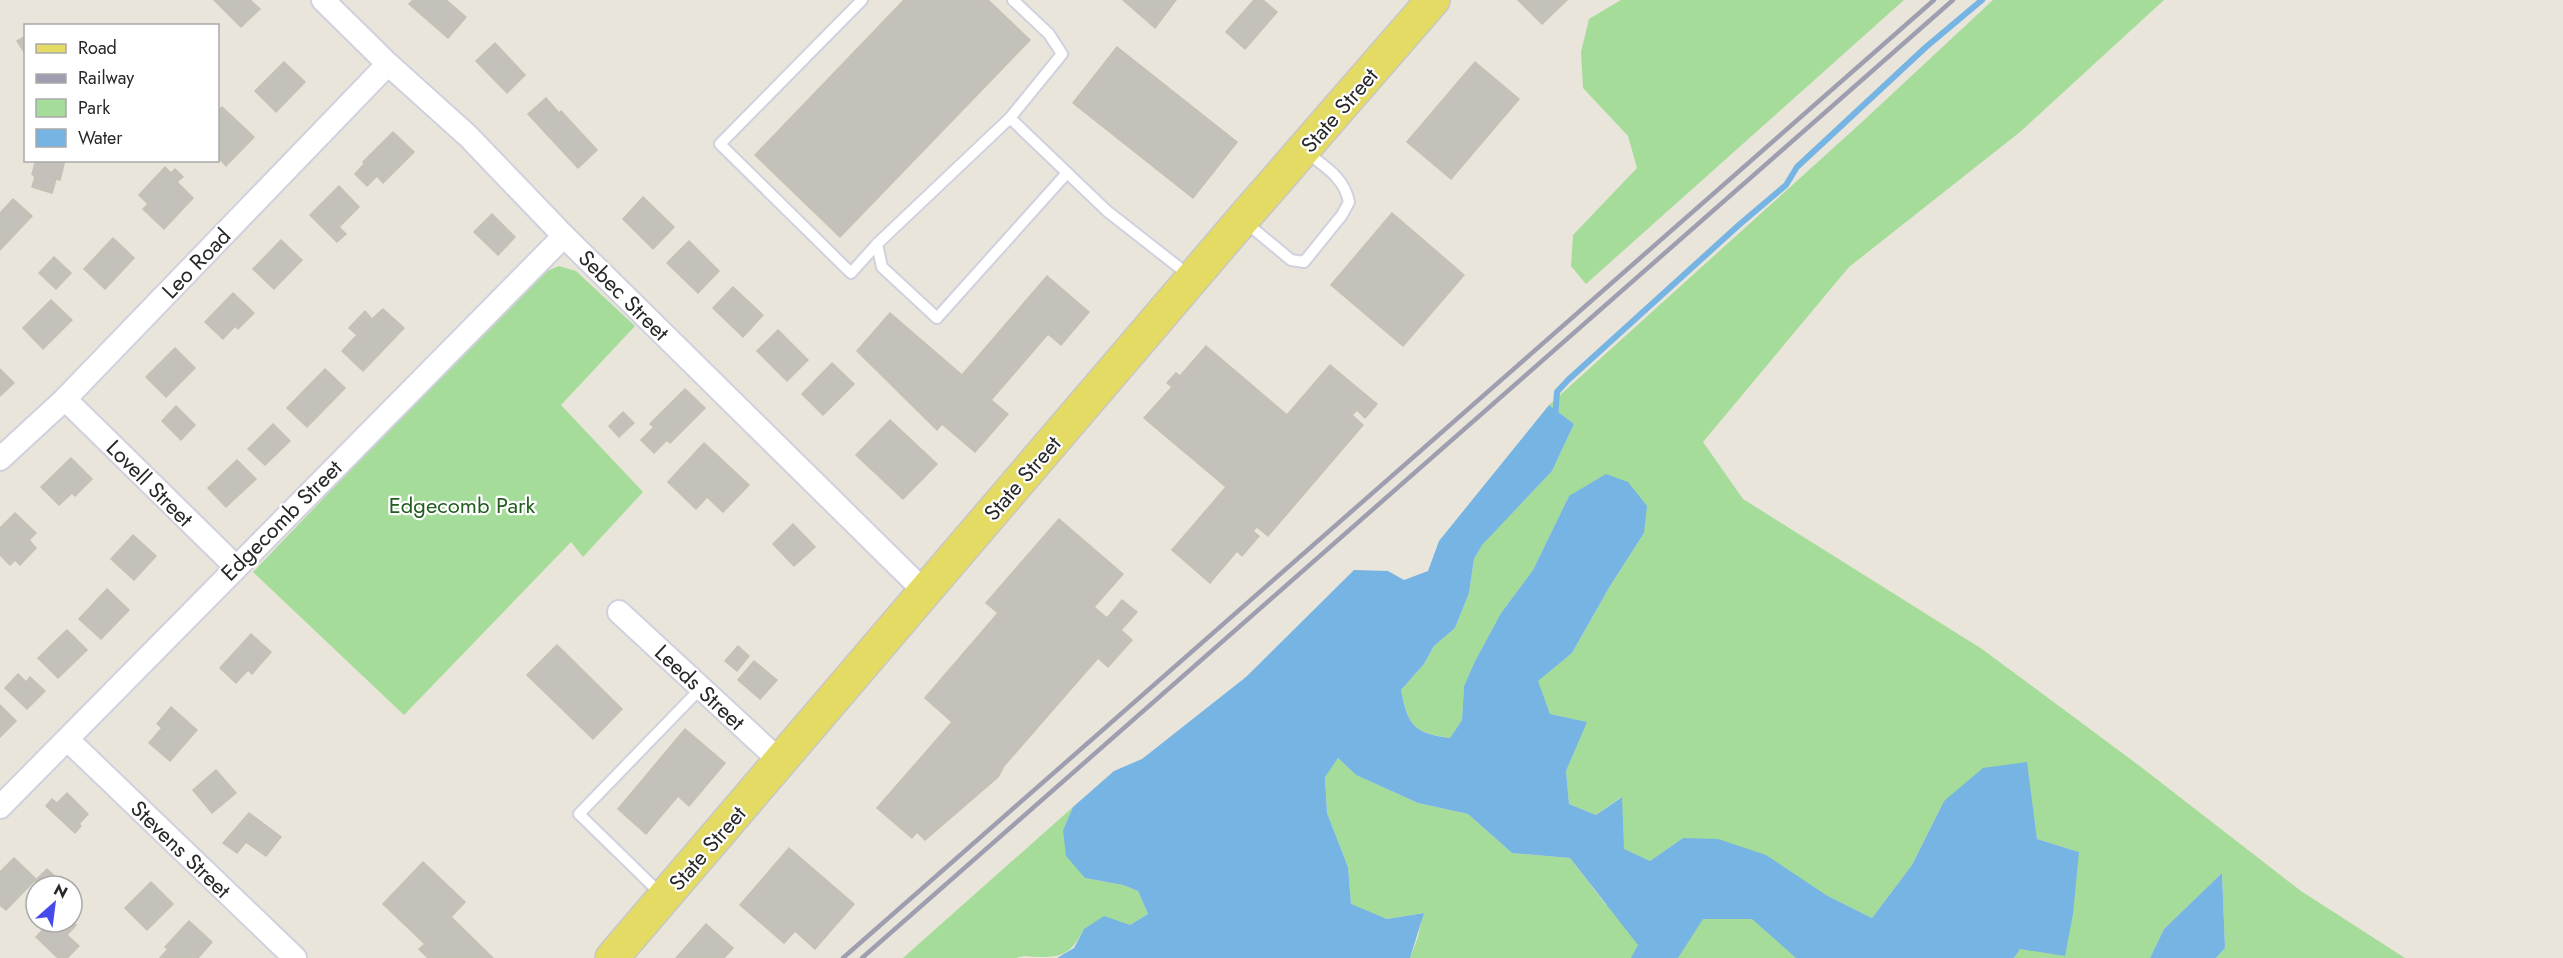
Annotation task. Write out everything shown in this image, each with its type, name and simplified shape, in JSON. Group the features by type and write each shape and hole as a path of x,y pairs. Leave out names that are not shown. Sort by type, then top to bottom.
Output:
{"main road":[{"name":"State Street","path":"612,958 1242,220 1433,0"}],"street":[{"name":"Sebec Street","path":"323,0 388,64 468,136 564,236 925,592"},
{"name":"Leo Road","path":"0,459 65,399 388,64"},
{"name":"Edgecomb Street","path":"0,807 564,236"},
{"name":"Lovell Street","path":"65,399 235,567"},
{"name":"Leeds Street","path":"619,612 781,762"},
{"name":"Stevens Street","path":"68,740 295,958"}],"lane":[{"path":"862,0 720,144 851,273 877,244 1010,118 1062,54 1049,34 1013,0"},
{"path":"1010,118 1107,211 1193,278"},
{"path":"1242,220 1291,261 1304,262 1342,215 1349,202 1347,189 1340,178 1303,150"},
{"path":"877,244 882,267 937,318 1067,173"},
{"path":"665,897 579,814 701,688"}],"green space":[{"path":"1621,0 1904,0 1586,284 1571,266 1573,235 1637,168 1628,136 1583,88 1581,52 1589,19"},
{"path":"1993,0 2164,0 2020,132 1849,267 1703,442 1743,499 1982,649 2141,767 2301,891 2405,958 2216,958 2225,948 2222,873 2164,929 2150,958 2014,958 2079,852 2037,839 2026,762 1944,801 1912,865 1872,918 1826,895 1683,838 1650,861 1623,850 1621,797 1596,815 1569,804 1566,771 1586,722 1550,714 1537,681 1572,653 1610,586 1644,533 1569,496 1533,570 1501,613 1475,661 1464,686 1462,720 1450,738 1420,730 1410,719 1401,690 1424,664 1434,646 1455,628 1469,593 1474,559 1482,544 1552,471 1574,424 1549,405 1862,122"},
{"name":"Edgecomb Park","path":"559,266 576,271 635,326 561,405 643,492 583,557 571,542 404,715 253,572 524,289 547,271"},
{"path":"1338,758 1356,775 1418,803 1468,814 1512,853 1570,858 1606,905 1692,851 1893,958 1410,958 1418,937 1423,913 1387,919 1351,905 1348,867 1327,813 1325,776"},
{"path":"1073,807 1063,830 1085,878 1123,885 1138,891 1148,914 1130,925 1084,929 1075,944 1060,955 1016,958 903,958"}],"water":[{"path":"1549,405 1574,424 1552,471 1482,545 1474,559 1469,593 1455,628 1434,646 1424,664 1401,690 1406,712 1414,725 1428,733 1450,738 1462,720 1464,686 1475,661 1501,613 1533,570 1569,496 1606,474 1628,482 1647,506 1644,533 1610,586 1572,653 1538,681 1550,714 1587,722 1566,771 1569,804 1596,815 1622,797 1624,849 1650,861 1683,838 1718,839 1766,855 1826,895 1872,918 1912,865 1944,801 1983,768 2027,762 2037,839 2079,852 2073,914 2065,956 2020,949 2014,958 1796,958 1752,919 1703,919 1678,958 1631,958 1638,945 1570,858 1512,853 1468,814 1418,803 1356,775 1338,758 1325,777 1327,813 1348,867 1351,904 1387,919 1424,913 1410,958 1057,958 1074,948 1084,929 1104,916 1130,925 1148,914 1138,891 1123,885 1085,878 1066,856 1063,830 1073,807 1114,771 1142,759 1246,677 1354,570 1388,571 1404,580 1428,571 1439,541"},
{"path":"2222,873 2225,948 2216,958 2150,958 2164,929"}],"building":[{"path":"214,0 250,0 260,9 241,27"},
{"path":"413,0 446,0 466,17 448,38 409,4"},
{"path":"904,0 988,0 1030,40 840,237 755,155"},
{"path":"1123,0 1176,0 1155,28"},
{"path":"1254,0 1263,0 1277,12 1245,49 1226,32"},
{"path":"1518,0 1567,0 1542,24"},
{"path":"24,37 24,52 17,41"},
{"path":"495,43 525,75 507,93 476,61"},
{"path":"1117,47 1237,142 1193,198 1073,103"},
{"path":"284,62 305,82 276,112 255,91"},
{"path":"1475,62 1519,99 1451,179 1407,142"},
{"path":"546,98 597,150 578,168 528,114"},
{"path":"222,107 254,137 226,166 219,158 219,110"},
{"path":"393,132 414,152 383,183 377,176 367,186 355,174 364,164 363,162"},
{"path":"35,162 64,162 60,180 56,179 52,193 32,187 35,177 32,174"},
{"path":"165,167 171,173 175,169 183,177 177,182 193,198 164,229 143,209 148,204 139,195"},
{"path":"339,186 359,207 339,227 346,234 337,242 310,215"},
{"path":"643,197 674,227 653,249 623,219"},
{"path":"13,199 32,216 0,250 0,213"},
{"path":"1392,213 1464,275 1403,346 1331,285"},
{"path":"492,214 515,237 498,255 474,232"},
{"path":"113,238 134,258 105,289 84,269"},
{"path":"281,240 302,260 274,289 253,269"},
{"path":"689,241 719,271 698,293 667,263"},
{"path":"54,257 71,273 56,289 39,273"},
{"path":"1047,276 1089,312 1061,345 1048,334 991,400 1008,414 975,452 942,424 937,430 857,351 890,313 962,375"},
{"path":"733,287 763,315 743,337 713,308"},
{"path":"233,293 254,313 238,329 235,326 223,339 205,322"},
{"path":"51,300 72,320 43,349 23,328"},
{"path":"383,309 404,328 363,371 342,351 357,335 349,328 365,311 372,319"},
{"path":"778,330 808,360 787,381 757,351"},
{"path":"1206,346 1287,415 1330,365 1377,404 1365,418 1357,410 1352,415 1363,425 1268,536 1257,527 1253,531 1259,536 1242,556 1237,551 1210,583 1172,550 1226,487 1144,418 1172,387 1167,383 1176,373 1180,376"},
{"path":"175,348 195,368 166,397 146,377"},
{"path":"832,363 854,384 823,415 802,394"},
{"path":"0,369 14,383 0,396"},
{"path":"325,369 345,388 307,427 287,408"},
{"path":"685,389 705,408 670,443 667,440 654,453 641,440 654,427 650,424"},
{"path":"176,406 195,425 181,440 162,421"},
{"path":"623,412 634,423 619,437 609,426"},
{"path":"890,420 937,464 903,499 856,455"},
{"path":"273,424 290,441 265,465 248,449"},
{"path":"704,443 749,485 723,512 707,497 696,509 668,482"},
{"path":"71,458 92,479 75,496 72,493 59,505 41,487"},
{"path":"237,460 256,479 226,507 208,488"},
{"path":"15,513 36,533 29,540 36,548 20,565 15,560 10,565 0,555 0,528"},
{"path":"1059,519 1123,574 1094,607 1107,618 1122,600 1137,612 1121,630 1132,640 1108,667 1098,658 1004,766 998,777 925,840 917,832 912,838 877,808 952,722 925,698 998,613 986,603"},
{"path":"793,524 815,547 794,566 773,544"},
{"path":"133,535 156,556 134,580 111,559"},
{"path":"107,589 129,610 101,639 79,619"},
{"path":"67,630 87,650 58,678 38,658"},
{"path":"251,634 271,652 252,674 248,670 236,683 220,668"},
{"path":"557,645 622,709 593,739 527,675"},
{"path":"738,646 749,656 737,671 725,661"},
{"path":"754,661 777,680 760,699 738,680"},
{"path":"18,674 26,682 30,677 45,691 27,709 5,688"},
{"path":"0,705 16,721 0,737"},
{"path":"171,707 197,730 170,761 149,743 162,728 157,724"},
{"path":"685,729 725,763 689,806 678,796 646,834 618,809"},
{"path":"216,770 236,793 212,813 193,790"},
{"path":"67,793 88,814 75,833 46,806 52,799 57,803"},
{"path":"249,813 281,837 266,856 246,842 237,853 223,843"},
{"path":"789,848 854,904 815,949 795,931 784,943 740,905"},
{"path":"14,858 31,874 24,874 24,891 6,910 0,905 0,872"},
{"path":"423,862 465,902 451,917 493,958 428,958 419,949 425,944 383,904"},
{"path":"47,869 52,874 42,874"},
{"path":"151,882 173,904 147,930 125,908"},
{"path":"189,921 212,942 198,958 160,958 168,949 165,947"},
{"path":"706,924 733,948 724,958 676,958"},
{"path":"39,934 68,934 79,946 67,958 58,958 36,937"}],"waterway":[{"path":"1555,418 1557,392 1568,380 1786,185 1797,167 1926,47 1982,0"}],"railway":[{"path":"843,958 1934,0"},
{"path":"862,958 1953,0"}]}
